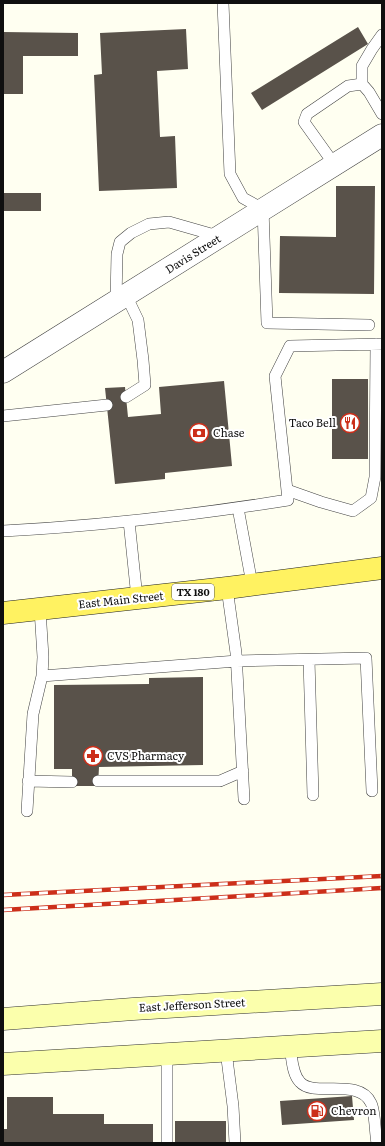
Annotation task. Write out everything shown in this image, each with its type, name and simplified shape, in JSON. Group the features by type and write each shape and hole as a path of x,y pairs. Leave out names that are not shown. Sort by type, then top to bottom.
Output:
{"main road":[{"name":"East Main Street","path":"3,613 227,588 382,568"},
{"name":"East Jefferson Street","path":"3,1019 133,1009 382,994"},
{"path":"3,1064 382,1041"}],"street":[{"name":"Davis Street","path":"3,372 382,135"}],"lane":[{"path":"223,3 230,174 243,198 263,209 267,323 369,325"},
{"path":"382,36 362,66 362,84 369,92 382,114"},
{"path":"334,164 304,122 307,114 348,86 362,84"},
{"path":"126,396 145,385 138,320 121,298 117,254 120,242 131,233 149,224 169,222 220,237"},
{"path":"3,531 70,527 195,514 288,500 275,376 290,346 379,344 375,477 371,498 354,511 321,502 287,490"},
{"path":"3,416 107,405"},
{"path":"238,508 252,584"},
{"path":"129,521 137,598"},
{"path":"227,588 237,661 244,799"},
{"path":"27,811 33,714 42,676 43,657 40,609"},
{"path":"42,676 237,661 366,658 372,791"},
{"path":"309,660 313,795"},
{"path":"98,781 220,781 243,772"},
{"path":"28,781 72,782"},
{"path":"290,1047 296,1075 300,1084 309,1087 346,1089 359,1092 368,1098 372,1105 377,1143"},
{"path":"226,1051 233,1106 235,1143"},
{"path":"167,1054 167,1143"}],"building":[{"path":"358,27 368,44 262,110 251,93"},
{"path":"186,29 188,69 157,71 160,137 175,136 177,188 99,191 94,75 102,74 100,33"},
{"path":"3,32 78,33 78,56 23,56 23,94 3,94"},
{"path":"336,186 375,186 374,294 279,293 280,236 336,237"},
{"path":"3,193 41,193 41,211 3,211"},
{"path":"332,379 368,379 368,459 332,459"},
{"path":"224,381 232,466 165,473 165,479 115,484 105,388 125,387 128,417 161,414 159,387"},
{"name":"CVS Pharmacy","path":"203,677 203,765 99,767 98,786 72,786 72,769 54,769 54,685 149,684 149,678"},
{"name":"Chevron","path":"352,1096 354,1120 282,1125 280,1101"},
{"path":"7,1097 53,1097 53,1114 104,1114 104,1124 153,1124 153,1143 3,1143 3,1129 7,1129"},
{"path":"175,1121 226,1121 226,1143 175,1143"}],"railway":[{"path":"3,895 382,876"},
{"path":"3,910 382,888"}],"place":[{"name":"Taco Bell","path":"350,423"},
{"name":"Chase","path":"199,433"},
{"name":"CVS Pharmacy","path":"93,756"},
{"name":"Chevron","path":"317,1111"}]}
